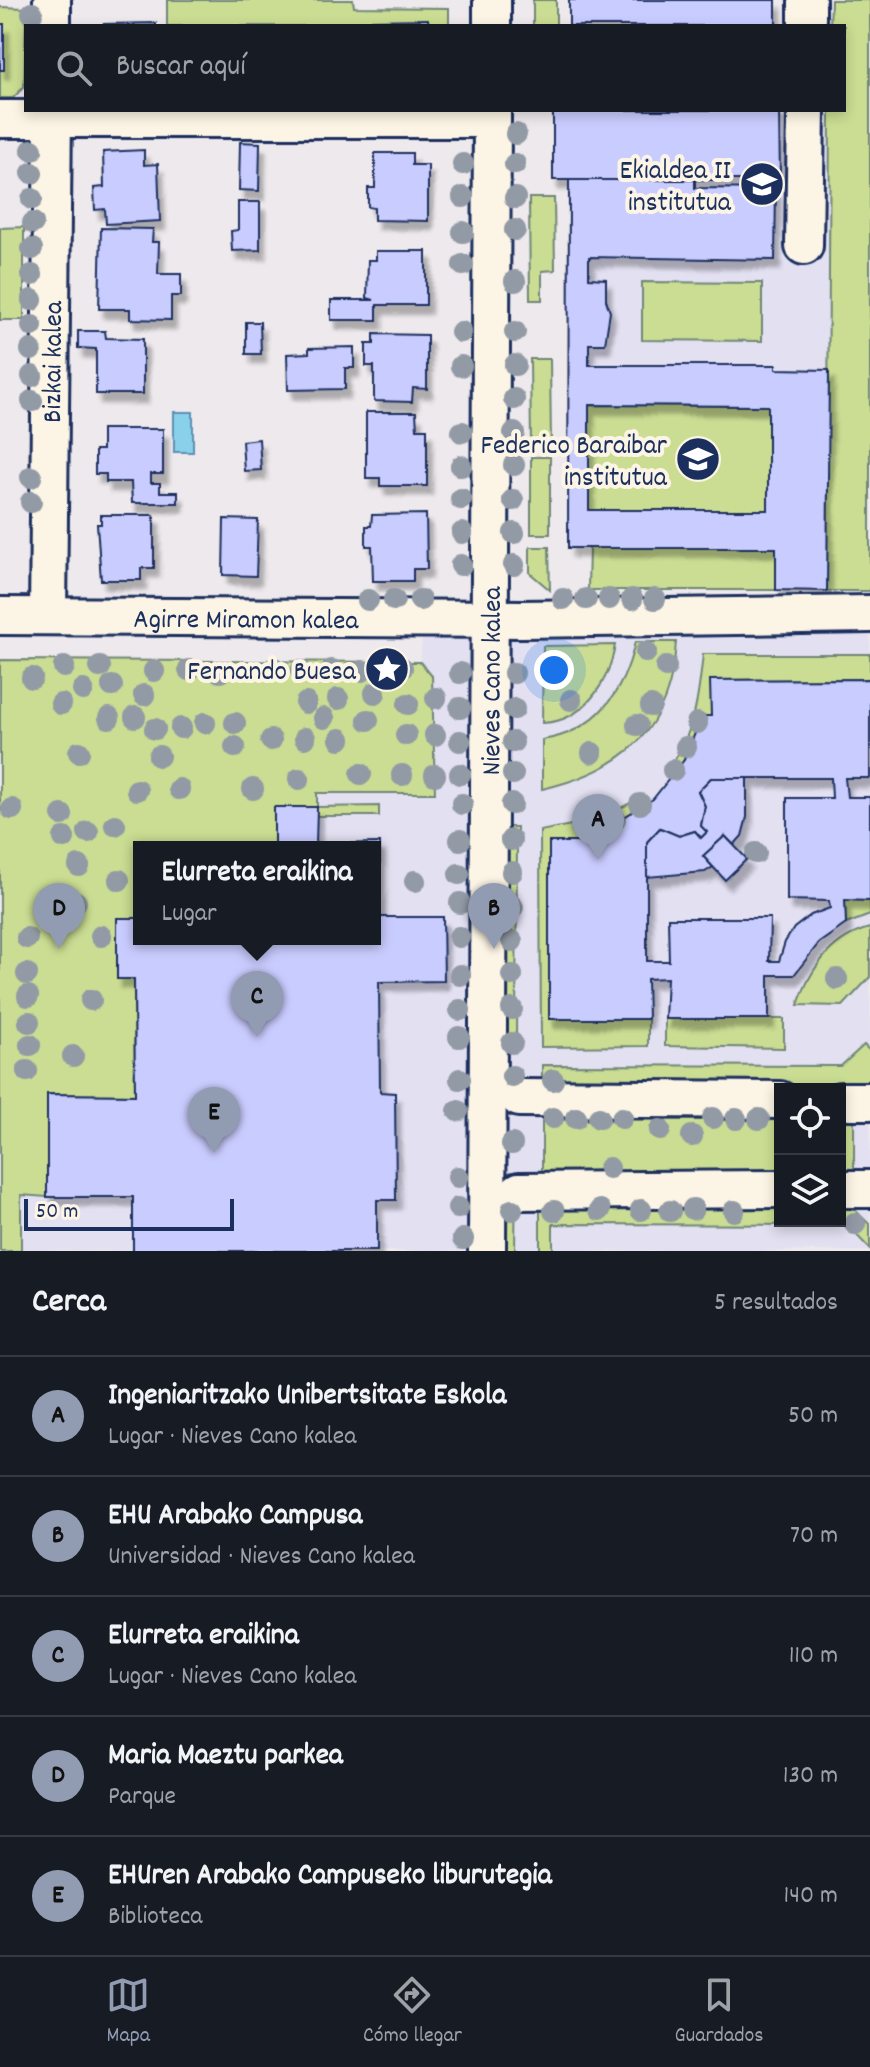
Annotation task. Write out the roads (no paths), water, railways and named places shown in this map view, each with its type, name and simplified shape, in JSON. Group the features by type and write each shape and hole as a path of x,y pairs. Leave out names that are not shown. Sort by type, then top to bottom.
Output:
{"street":[{"path":"52,0 52,24"},
{"path":"492,0 492,24"},
{"path":"807,0 807,24"},
{"path":"804,246 806,112"},
{"path":"0,119 53,115 492,115"},
{"name":"Bizkai kalea","path":"48,616 53,115"},
{"name":"Nieves Cano kalea","path":"487,1251 492,115"},
{"name":"Agirre Miramon kalea","path":"0,616 492,618 870,614"},
{"path":"519,1098 774,1100"},
{"path":"846,1101 870,1101"},
{"path":"519,1191 774,1189"},
{"path":"846,1189 870,1189"}],"water":[{"path":"174,412 193,412 193,452 174,452"}],"place":[{"name":"Ekialdea II institutua","path":"762,184"},
{"name":"Federico Baraibar institutua","path":"698,459"},
{"name":"Fernando Buesa","path":"387,669"},
{"name":"Ingeniaritzako Unibertsitate Eskola","path":"598,860"},
{"name":"Maria Maeztu parkea","path":"59,949"},
{"name":"EHU Arabako Campusa","path":"494,949"},
{"name":"Elurreta eraikina","path":"257,1037"},
{"name":"EHUren Arabako Campuseko liburutegia","path":"214,1153"}]}
